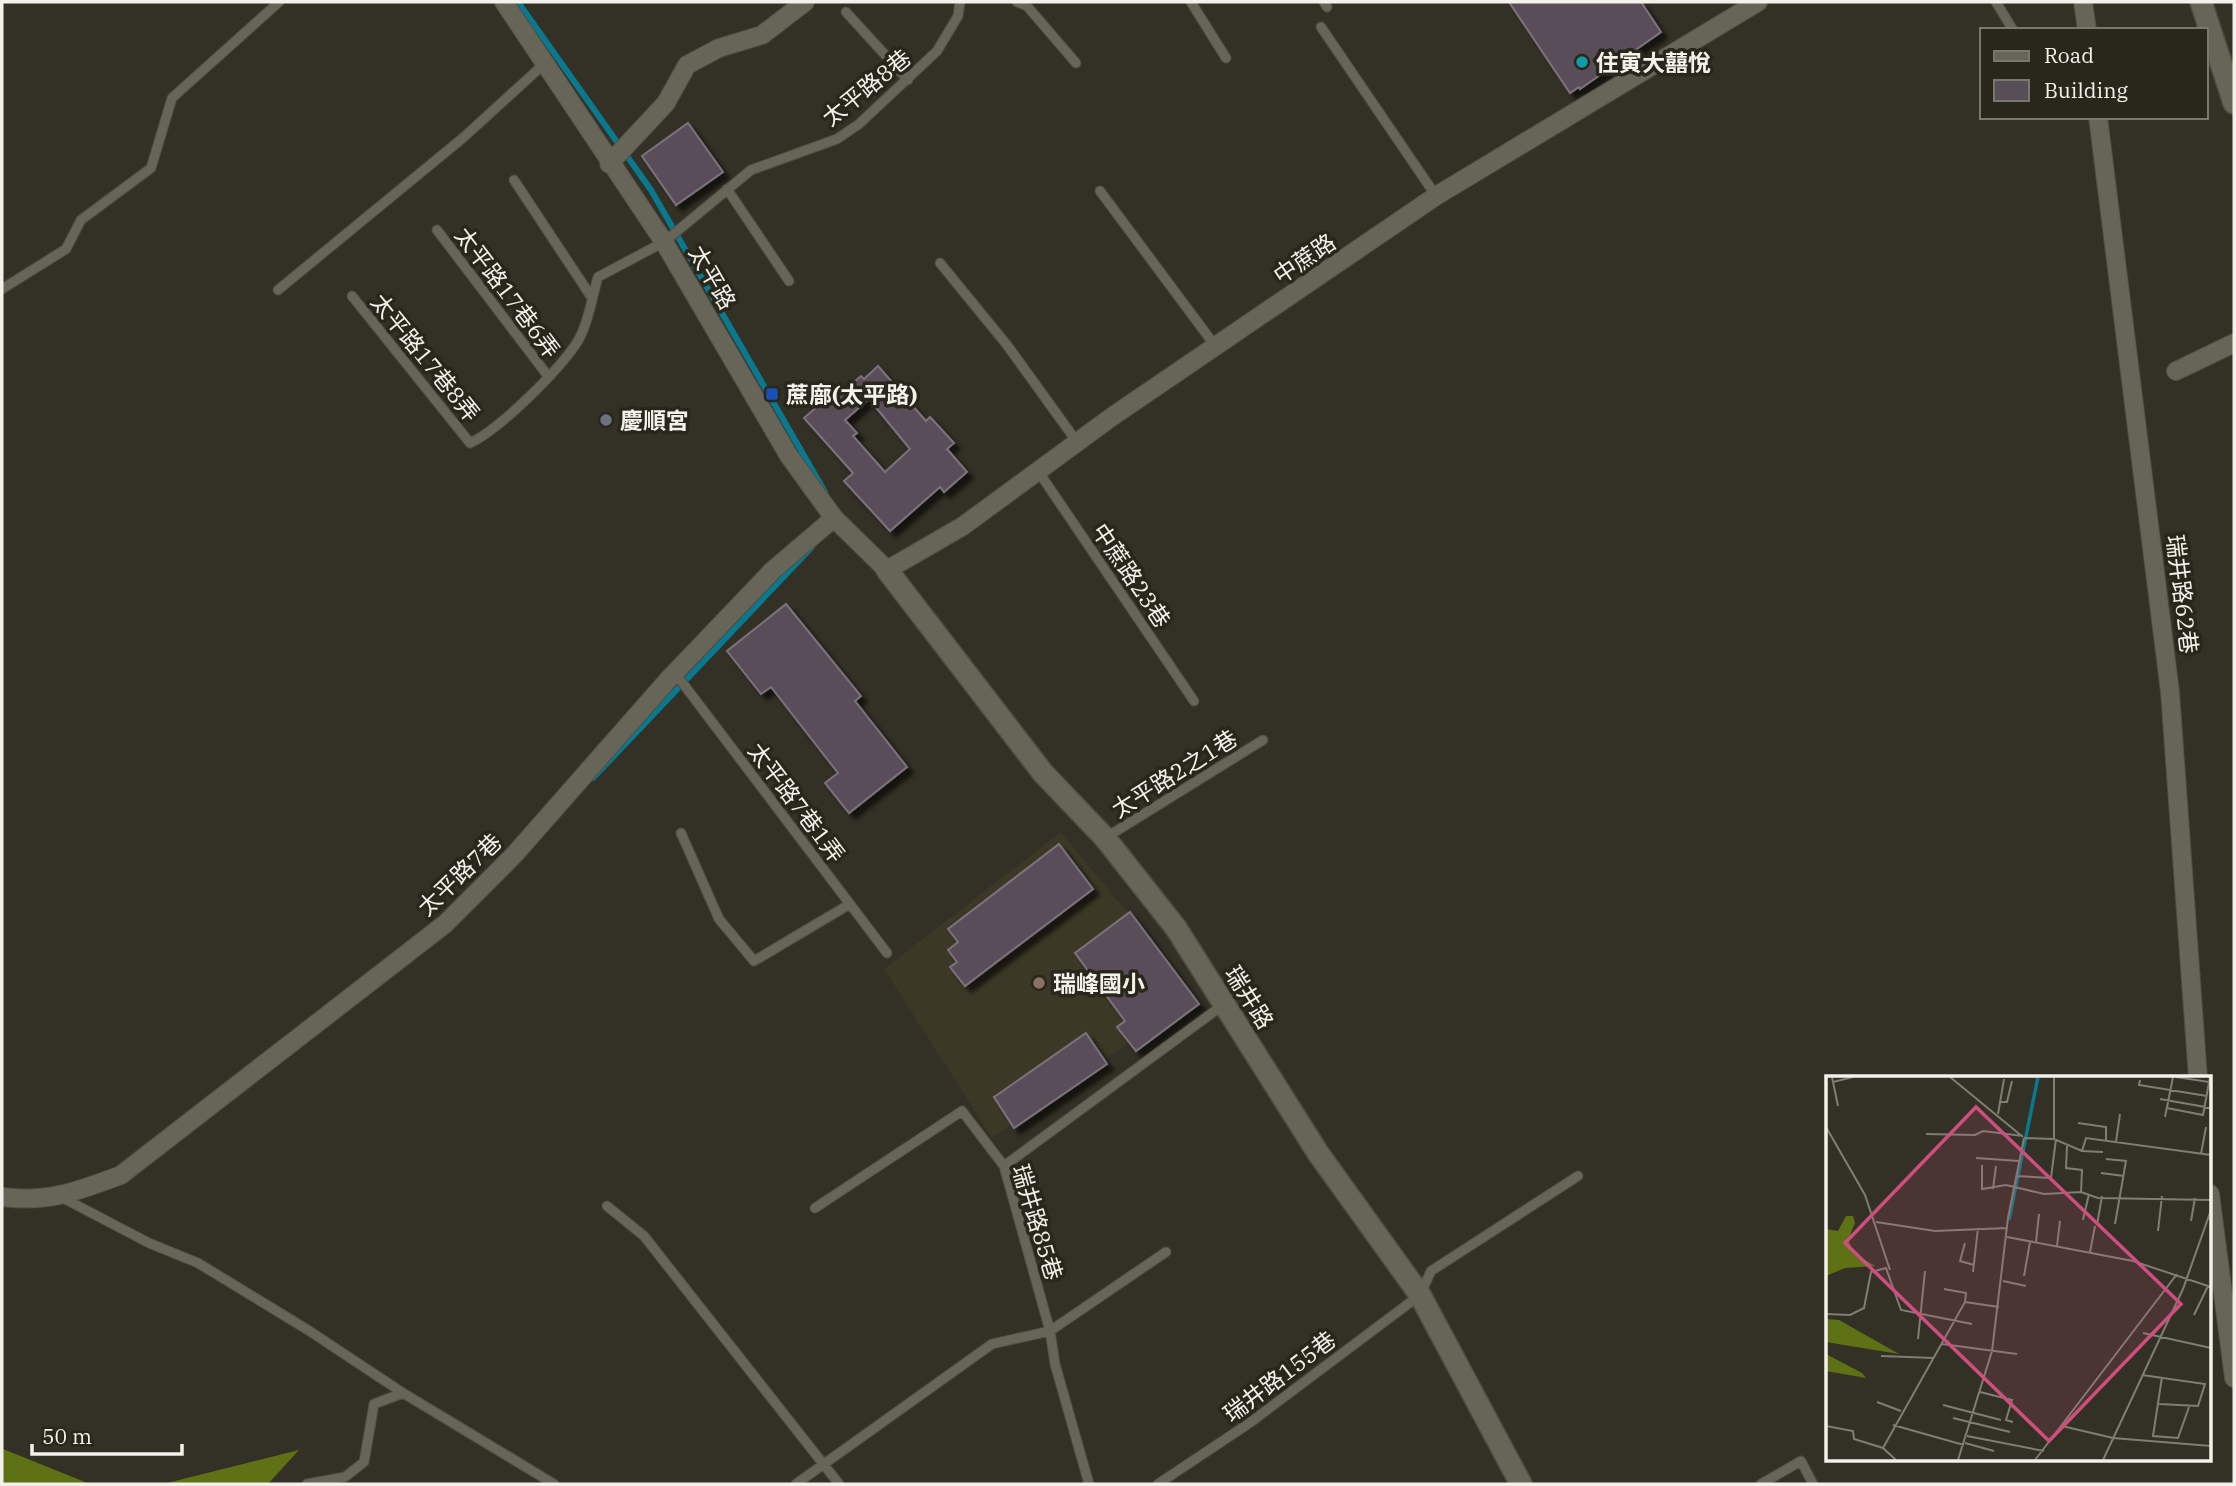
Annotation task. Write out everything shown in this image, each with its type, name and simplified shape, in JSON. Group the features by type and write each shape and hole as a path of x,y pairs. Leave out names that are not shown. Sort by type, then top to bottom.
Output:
{"street":[{"name":"太平路","path":"504,2 609,164 664,242 764,416 834,517 887,570"},
{"path":"609,164 666,103 687,65 719,48 762,35 805,2"},
{"name":"中蔗路","path":"887,570 963,526 1077,442 1436,195 1758,2"},
{"path":"2083,2 2087,28"},
{"path":"2201,2 2234,103"},
{"name":"瑞井路62巷","path":"2098,119 2170,692 2198,1076"},
{"path":"2176,371 2234,342"},
{"name":"太平路7巷","path":"2,1197 27,1200 61,1197 121,1175 445,923 514,855 675,673 773,570 834,517"},
{"name":"瑞井路","path":"887,570 1043,773 1105,838 1176,928 1318,1153 1420,1294 1521,1484"},
{"path":"2212,1207 2231,1334 2234,1378"}],"lane":[{"path":"2,289 66,249 81,220 151,168 172,98 279,2"},
{"name":"太平路8巷","path":"470,443 482,437 548,376 578,342 598,277 664,242 751,170 837,139 908,80 937,51 958,16 960,2"},
{"path":"1017,2 1027,6 1076,63"},
{"path":"1191,2 1226,58"},
{"path":"1996,2 2012,28"},
{"path":"846,12 908,80"},
{"path":"1321,27 1436,195"},
{"path":"278,290 464,137 544,64"},
{"path":"514,180 592,298"},
{"path":"727,189 789,281"},
{"path":"1100,191 1216,347"},
{"name":"太平路17巷6弄","path":"437,230 548,376"},
{"path":"940,263 1007,345 1077,442"},
{"name":"太平路17巷8弄","path":"352,296 470,443"},
{"name":"中蔗路23巷","path":"1038,471 1194,701"},
{"name":"太平路7巷1弄","path":"675,673 887,953"},
{"name":"太平路2之1巷","path":"1105,838 1263,740"},
{"path":"681,833 719,919 754,961 850,904"},
{"path":"1004,1166 1223,1005"},
{"name":"瑞井路85巷","path":"815,1209 962,1111 1004,1166 1089,1484"},
{"name":"瑞井路155巷","path":"1158,1484 1251,1422 1420,1294 1431,1271 1578,1176"},
{"path":"61,1197 149,1243 198,1263 308,1330 403,1393 554,1484"},
{"path":"607,1206 644,1236 839,1484"},
{"path":"796,1484 992,1344 1050,1331 1166,1252"},
{"path":"307,1484 345,1477 364,1462 374,1404 403,1393"},
{"path":"1761,1484 1801,1461 1813,1484"}],"shaded area":[{"name":"瑞峰國小","path":"1061,832 1196,996 992,1138 884,969"}],"green space":[{"path":"2,1447 3,1449 90,1484 2,1484"},
{"path":"299,1450 268,1484 163,1484"}],"building":[{"name":"住寅大囍悅","path":"1509,2 1641,2 1661,32 1580,89 1579,87 1570,93"},
{"path":"688,123 723,172 676,205 642,156"},
{"path":"878,366 926,421 930,417 954,443 947,449 967,472 944,492 940,487 890,531 844,481 853,473 804,418 830,395 834,399 861,376 864,379","holes":["869,399 910,449 885,472 853,436 857,433 845,420"]},
{"path":"786,604 861,696 855,701 907,767 849,813 825,783 838,773 771,687 761,694 727,651"},
{"path":"1059,844 1093,889 965,986 950,967 957,962 948,950 958,942 948,929"},
{"path":"1130,912 1199,1004 1136,1051 1117,1027 1125,1021 1075,953"},
{"path":"1086,1033 1107,1064 1014,1128 994,1097"}],"waterway":[{"path":"518,2 651,190 825,492"},
{"path":"593,778 812,547"}],"place":[{"name":"住寅大囍悅","path":"1582,62"},
{"name":"蔗廍(太平路)","path":"772,394"},
{"name":"慶順宮","path":"606,420"},
{"name":"瑞峰國小","path":"1039,983"}]}
